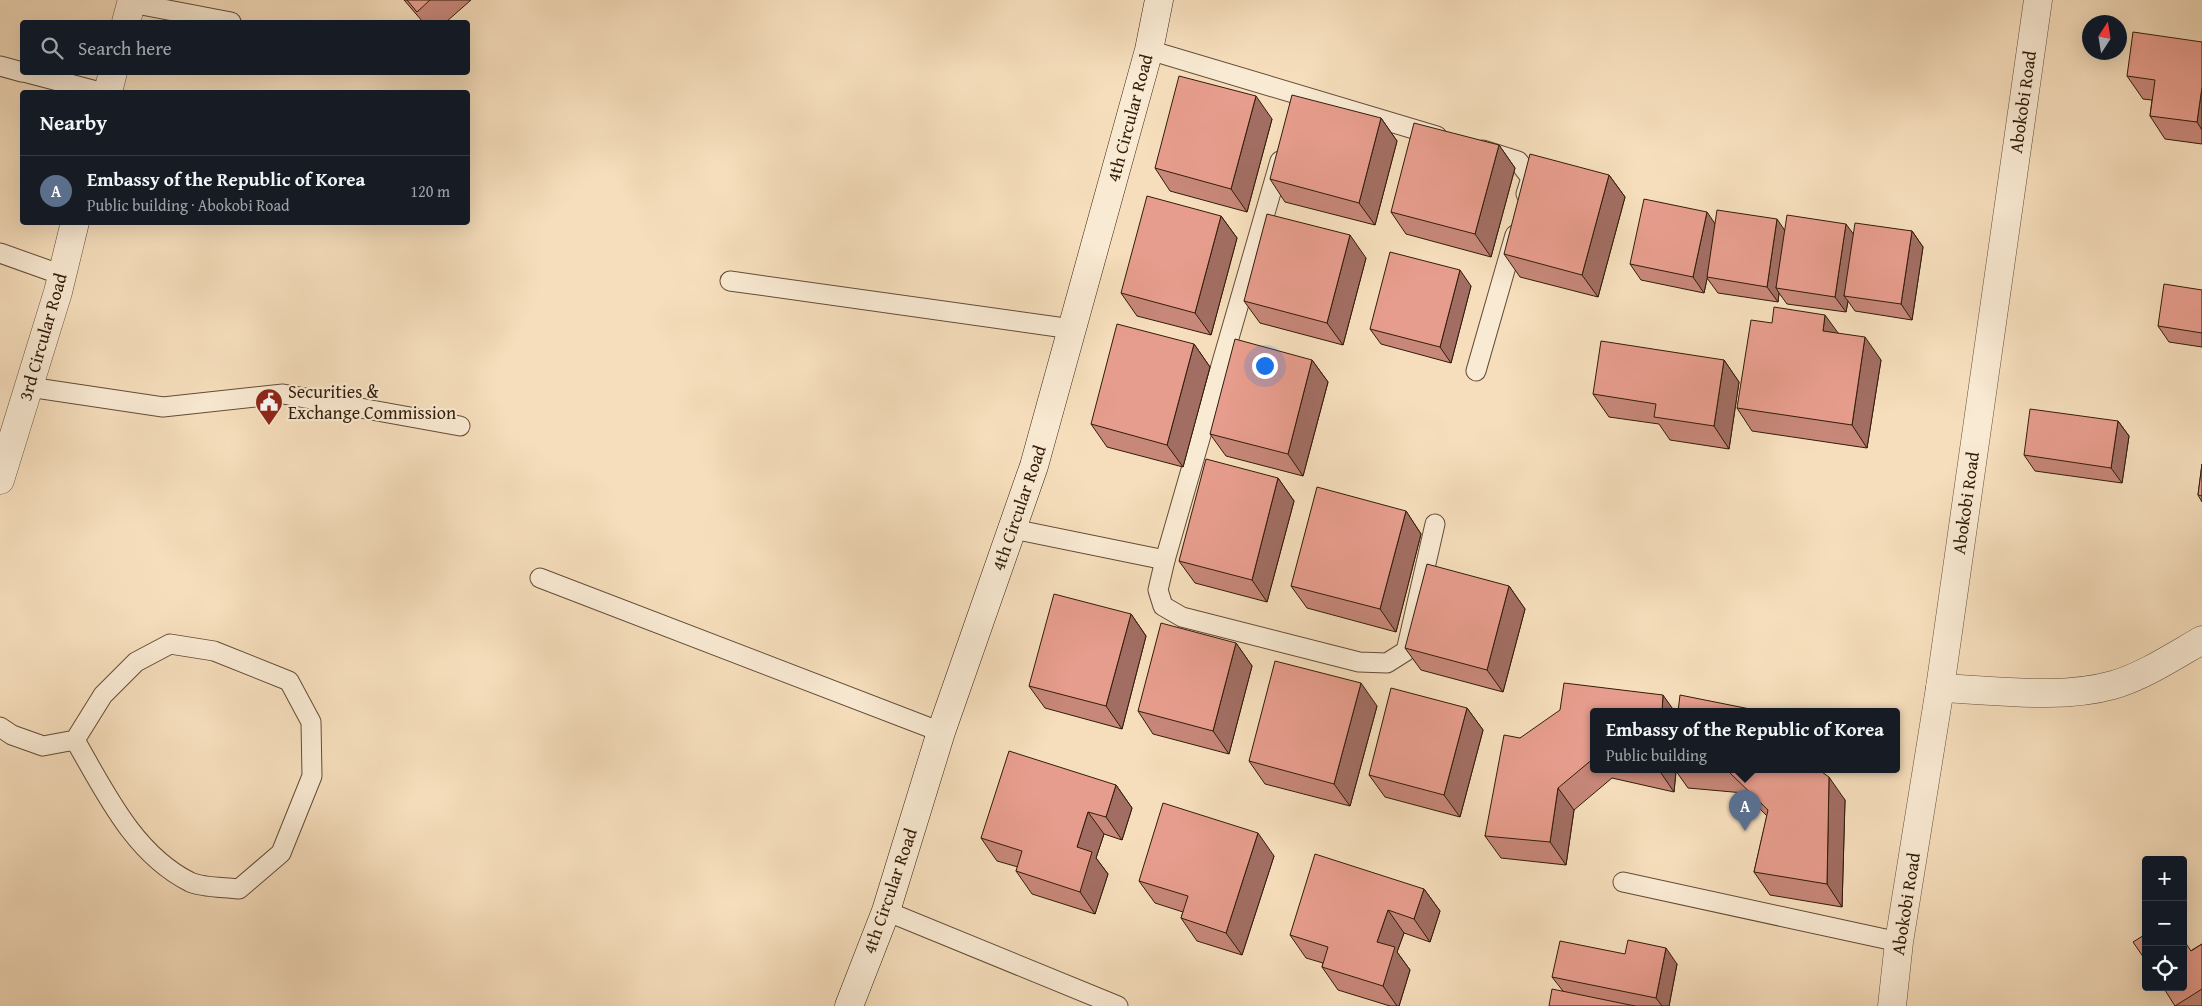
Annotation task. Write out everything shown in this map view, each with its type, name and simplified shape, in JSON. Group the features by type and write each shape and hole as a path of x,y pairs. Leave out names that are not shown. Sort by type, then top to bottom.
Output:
{"street":[{"name":"4th Circular Road","path":"849,1006 886,911 941,732 1034,466 1149,50 1159,0"},
{"name":"Abokobi Road","path":"1892,1006 1899,942 1940,688 2038,0"},
{"path":"108,90 112,75"},
{"name":"3rd Circular Road","path":"0,480 62,276 74,225"},
{"path":"1940,688 2065,693 2113,685 2153,668 2202,640"}],"lane":[{"path":"130,8 217,20"},
{"path":"1149,50 1518,161 1531,178 1476,371"},
{"path":"0,66 20,71"},
{"path":"35,75 92,90"},
{"path":"1294,114 1299,95"},
{"path":"1285,142 1165,560 1158,590 1163,606 1182,617 1359,662 1387,663 1406,652 1435,524"},
{"path":"0,253 62,276"},
{"path":"730,281 1072,329"},
{"path":"29,387 163,407 283,394 460,426"},
{"path":"1012,529 1165,560"},
{"path":"540,578 941,732"},
{"path":"0,727 12,735 43,746 75,740 103,695 136,662 170,644 214,651 289,682 312,722 312,776 281,853 239,888 191,883 158,861 116,813 75,740"},
{"path":"1623,882 1899,942"},
{"path":"886,911 1118,1006"}],"building":[{"path":"407,0 430,0 417,12"},
{"path":"2133,32 2202,42 2202,87 2197,122 2150,116 2155,80 2127,76"},
{"path":"1179,76 1256,96 1231,189 1155,168"},
{"path":"1292,95 1381,118 1359,203 1270,179"},
{"path":"1414,123 1499,145 1475,234 1391,212"},
{"path":"1530,154 1609,175 1582,275 1504,254"},
{"path":"1147,196 1221,216 1195,313 1121,293"},
{"path":"1644,199 1707,212 1693,277 1630,264"},
{"path":"1717,210 1777,219 1767,287 1707,277"},
{"path":"1267,214 1350,235 1327,323 1244,301"},
{"path":"1787,215 1846,224 1835,297 1776,288"},
{"path":"1855,223 1912,231 1901,304 1844,296"},
{"path":"1390,252 1460,270 1440,347 1370,329"},
{"path":"2164,284 2202,290 2202,333 2158,326"},
{"path":"1774,307 1825,315 1823,331 1865,337 1852,425 1737,408 1751,320 1772,323"},
{"path":"1117,324 1194,344 1167,445 1091,424"},
{"path":"1235,339 1312,360 1288,454 1210,434"},
{"path":"1601,341 1724,360 1714,426 1654,417 1656,404 1593,394"},
{"path":"2030,409 2118,421 2111,468 2024,455"},
{"path":"1206,459 1278,478 1252,580 1179,561"},
{"path":"2202,464 2202,496 2198,495"},
{"path":"1317,487 1406,511 1380,609 1291,586"},
{"path":"1427,564 1509,586 1487,670 1405,648"},
{"path":"1054,594 1131,614 1106,706 1029,686"},
{"path":"1161,623 1236,643 1213,731 1138,711"},
{"path":"1275,661 1361,683 1334,784 1249,761"},
{"path":"1564,683 1663,695 1662,708 1590,708 1590,761 1558,788 1550,842 1485,836 1504,735 1520,738 1560,710"},
{"path":"1391,688 1467,708 1444,795 1369,775"},
{"path":"1680,695 1745,708 1678,708"},
{"path":"1009,751 1116,785 1106,817 1088,812 1077,847 1092,852 1080,892 1016,871 1022,851 981,838"},
{"path":"1730,773 1823,773 1829,777 1827,884 1754,872 1768,810"},
{"path":"1163,803 1258,833 1226,933 1181,918 1188,896 1139,881"},
{"path":"1315,854 1424,889 1414,919 1388,910 1377,942 1395,947 1383,986 1322,967 1328,947 1290,935"},
{"path":"2142,936 2142,955 2133,942"},
{"path":"1628,940 1666,948 1656,998 1552,977 1560,941 1625,954"},
{"path":"2202,944 2202,989 2175,1006 2166,991 2187,991 2187,945 2191,951"},
{"path":"1552,989 1635,1006 1549,1006"}],"place":[{"name":"Securities & Exchange Commission","path":"269,426"},
{"name":"Embassy of the Republic of Korea","path":"1745,831"}]}
